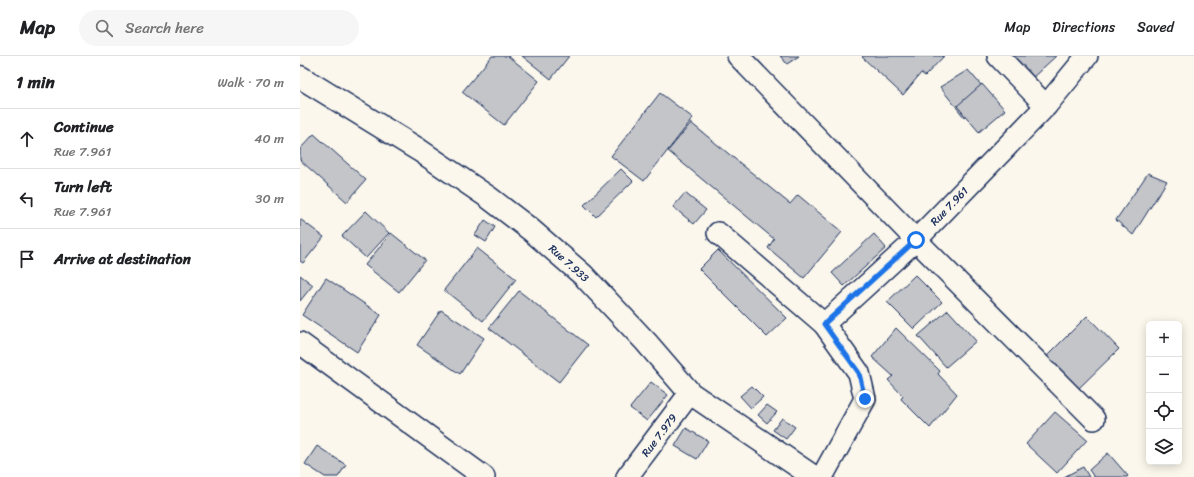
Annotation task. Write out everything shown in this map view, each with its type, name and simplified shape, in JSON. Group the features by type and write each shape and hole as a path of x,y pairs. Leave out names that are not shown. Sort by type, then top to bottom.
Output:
{"street":[{"path":"738,56 916,240 1094,419"},
{"path":"998,56 1046,106"},
{"name":"Rue 7.961","path":"824,324 916,240 1046,106 1087,56"},
{"name":"Rue 7.933","path":"300,77 419,150 488,197 583,275 646,342 690,394 814,477"},
{"path":"718,233 824,324 859,373 865,399 822,477"},
{"path":"300,343 484,477"},
{"name":"Rue 7.979","path":"627,477 690,394"}],"building":[{"path":"492,56 508,56 539,81 504,125 462,92"},
{"path":"522,56 569,56 551,79"},
{"path":"780,56 799,56 787,64"},
{"path":"944,56 925,76 921,73 903,95 862,57"},
{"path":"1010,56 1056,56 1031,79"},
{"path":"968,70 987,92 964,117 940,87"},
{"path":"982,84 1005,110 979,132 957,106"},
{"path":"660,93 693,118 644,181 611,156"},
{"path":"691,123 790,204 798,195 842,232 804,278 768,248 774,239 668,151"},
{"path":"314,134 366,180 347,202 300,160 300,149"},
{"path":"621,169 633,181 596,217 584,205"},
{"path":"1148,173 1167,181 1133,235 1116,220"},
{"path":"685,193 706,210 694,224 673,207"},
{"path":"366,211 389,233 366,258 342,236"},
{"path":"300,219 324,237 303,263 300,261"},
{"path":"485,220 495,227 486,242 475,235"},
{"path":"391,233 425,260 399,292 365,265"},
{"path":"874,234 886,248 844,286 832,273"},
{"path":"477,248 516,279 483,321 444,290"},
{"path":"718,250 787,318 767,337 699,269"},
{"path":"300,275 313,285 300,301"},
{"path":"915,275 942,302 914,329 887,302"},
{"path":"326,278 381,315 357,352 302,315"},
{"path":"519,291 588,345 559,382 489,328"},
{"path":"441,310 484,338 460,374 417,345"},
{"path":"948,310 976,341 946,367 918,336"},
{"path":"1087,316 1119,349 1078,389 1047,356"},
{"path":"896,328 940,371 938,374 957,394 930,428 901,399 903,396 888,380 893,376 872,357"},
{"path":"651,382 668,395 647,421 630,408"},
{"path":"752,386 763,397 751,408 740,396"},
{"path":"767,405 777,412 767,423 758,415"},
{"path":"1055,412 1087,440 1057,473 1026,444"},
{"path":"782,418 795,427 786,439 773,430"},
{"path":"686,428 708,441 697,459 675,446"},
{"path":"317,446 346,465 338,477 325,477 305,464"},
{"path":"1108,453 1128,476 1127,477 1094,477 1089,470"},
{"path":"1083,467 1089,477 1064,477"}],"route":[{"path":"865,399 859,373 824,324 916,240"}]}
